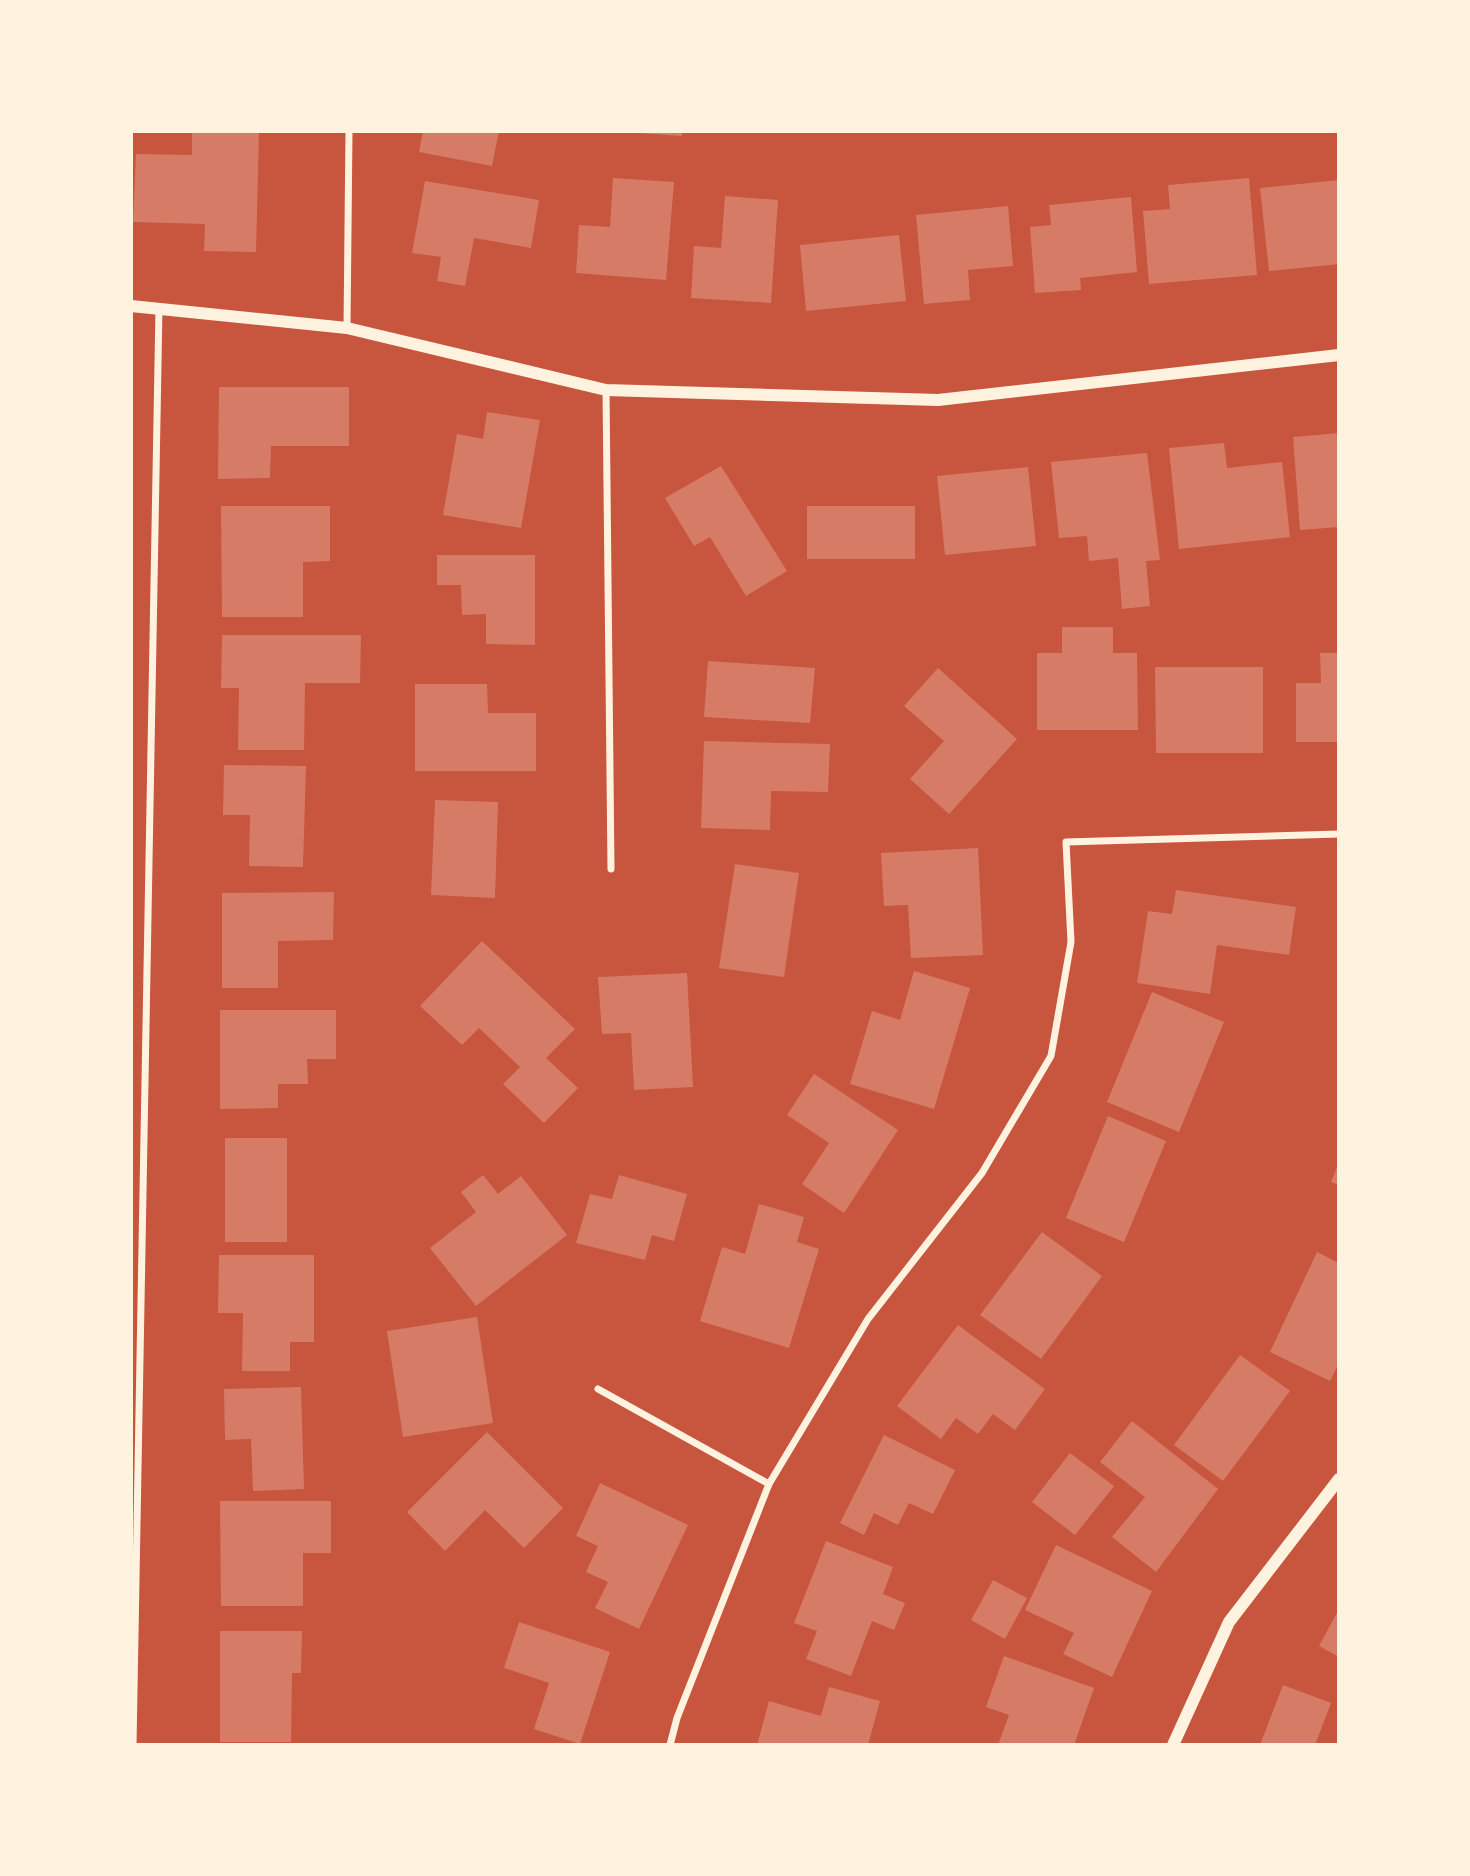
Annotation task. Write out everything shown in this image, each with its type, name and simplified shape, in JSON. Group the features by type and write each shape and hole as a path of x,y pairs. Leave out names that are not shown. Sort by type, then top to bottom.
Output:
{"street":[{"path":"347,328 349,131"},
{"path":"131,306 347,328 606,390 938,400 1339,355"},
{"path":"133,1745 135,1499 159,308"},
{"path":"606,390 611,869"},
{"path":"670,1745 677,1718 769,1484 868,1319 982,1173 1051,1056 1071,942 1066,842 1339,834"},
{"path":"598,1389 769,1484"},
{"path":"1173,1745 1230,1622 1339,1479"}],"building":[{"path":"192,131 259,131 256,252 204,251 205,224 133,222 136,154 192,155"},
{"path":"423,131 499,131 492,166 419,152"},
{"path":"682,131 682,136 638,133"},
{"path":"613,178 674,182 666,280 576,273 579,225 610,227"},
{"path":"1249,178 1257,275 1149,284 1143,211 1170,209 1168,185"},
{"path":"1339,180 1339,264 1269,271 1260,188"},
{"path":"425,181 539,200 531,248 474,238 465,286 437,281 441,257 412,253"},
{"path":"725,196 778,200 771,303 691,298 694,246 721,248"},
{"path":"1131,197 1137,272 1080,278 1081,290 1035,293 1030,227 1051,225 1049,205"},
{"path":"1008,206 1013,266 968,270 970,300 924,304 916,215"},
{"path":"899,235 906,301 806,311 800,245"},
{"path":"219,387 349,387 349,446 271,446 270,478 218,479"},
{"path":"487,412 540,420 521,528 443,515 457,434 483,439"},
{"path":"1339,433 1339,527 1300,530 1293,437"},
{"path":"1224,443 1227,468 1282,462 1290,537 1179,549 1169,448"},
{"path":"1147,453 1160,560 1146,561 1150,606 1122,609 1118,558 1089,561 1087,536 1059,538 1051,462"},
{"path":"721,466 787,571 746,596 710,537 694,546 665,498"},
{"path":"1028,467 1036,546 945,555 937,476"},
{"path":"221,506 330,506 330,561 303,562 303,617 222,617"},
{"path":"807,506 915,506 915,559 807,559"},
{"path":"437,555 535,555 535,645 486,644 486,614 462,615 461,585 437,585"},
{"path":"1062,627 1113,627 1113,653 1137,653 1138,730 1037,730 1037,653 1062,653"},
{"path":"222,635 361,635 360,683 305,683 304,750 238,750 239,688 221,688"},
{"path":"1320,653 1339,653 1339,742 1296,742 1296,683 1321,683"},
{"path":"708,661 815,668 810,723 704,717"},
{"path":"1155,667 1263,667 1263,753 1156,753"},
{"path":"938,668 1017,739 949,814 910,779 944,741 904,706"},
{"path":"415,684 487,684 488,713 536,713 536,771 415,771"},
{"path":"704,741 830,744 828,792 771,791 770,830 701,828"},
{"path":"224,765 306,766 303,867 249,866 250,815 223,815"},
{"path":"435,800 498,802 495,898 431,895"},
{"path":"978,848 983,955 911,958 908,905 884,906 881,853"},
{"path":"735,864 799,873 784,977 719,968"},
{"path":"1176,890 1296,907 1289,955 1217,945 1210,994 1137,983 1148,911 1172,914"},
{"path":"334,892 333,940 278,941 278,988 222,988 222,893"},
{"path":"482,941 575,1029 546,1058 578,1088 544,1123 503,1084 520,1067 479,1028 462,1045 420,1006"},
{"path":"914,971 970,988 934,1109 850,1084 872,1011 900,1020"},
{"path":"687,973 693,1087 634,1090 631,1033 602,1034 598,977"},
{"path":"1152,992 1224,1022 1179,1132 1107,1102"},
{"path":"220,1010 336,1010 336,1059 307,1059 308,1084 278,1084 278,1108 220,1109"},
{"path":"814,1074 898,1130 844,1213 802,1184 829,1143 787,1115"},
{"path":"1108,1116 1166,1141 1124,1242 1066,1218"},
{"path":"225,1138 287,1138 287,1242 225,1242"},
{"path":"1339,1162 1339,1185 1331,1182"},
{"path":"483,1175 498,1194 521,1176 567,1235 476,1306 430,1248 476,1212 461,1192"},
{"path":"619,1175 687,1194 674,1241 652,1235 645,1260 576,1243 590,1194 612,1199"},
{"path":"759,1204 804,1217 797,1242 819,1249 789,1348 700,1321 722,1247 745,1254"},
{"path":"1042,1232 1102,1276 1041,1359 980,1315"},
{"path":"1317,1252 1339,1263 1339,1363 1330,1381 1270,1352"},
{"path":"219,1255 314,1255 314,1342 290,1342 290,1371 242,1371 243,1313 218,1313"},
{"path":"477,1317 493,1423 403,1437 387,1331"},
{"path":"958,1325 1045,1389 1015,1430 993,1414 978,1434 956,1418 941,1439 897,1406"},
{"path":"1240,1355 1290,1391 1223,1481 1174,1445"},
{"path":"301,1387 304,1489 253,1491 251,1439 225,1440 224,1389"},
{"path":"1132,1421 1218,1489 1156,1572 1112,1537 1145,1497 1100,1462"},
{"path":"487,1432 563,1508 524,1548 485,1510 445,1551 407,1512"},
{"path":"884,1435 955,1470 933,1514 909,1503 898,1525 874,1513 864,1535 840,1523"},
{"path":"1070,1453 1114,1486 1075,1535 1032,1502"},
{"path":"600,1483 688,1525 639,1629 595,1608 608,1582 586,1572 598,1546 576,1536"},
{"path":"220,1501 331,1501 331,1553 303,1553 303,1606 221,1606"},
{"path":"826,1541 893,1567 883,1594 905,1603 894,1630 872,1621 851,1676 806,1659 817,1631 794,1623"},
{"path":"1056,1545 1152,1591 1112,1677 1063,1654 1074,1633 1025,1610"},
{"path":"993,1580 1027,1598 1005,1639 971,1620"},
{"path":"1339,1609 1339,1657 1319,1646"},
{"path":"519,1622 610,1652 580,1744 534,1729 549,1683 504,1668"},
{"path":"220,1631 302,1631 301,1673 292,1673 291,1742 220,1742"},
{"path":"1004,1656 1094,1688 1074,1745 998,1745 1009,1715 986,1707"},
{"path":"1283,1685 1331,1703 1315,1745 1260,1745"},
{"path":"829,1687 880,1701 868,1745 757,1745 769,1701 821,1716"}]}
